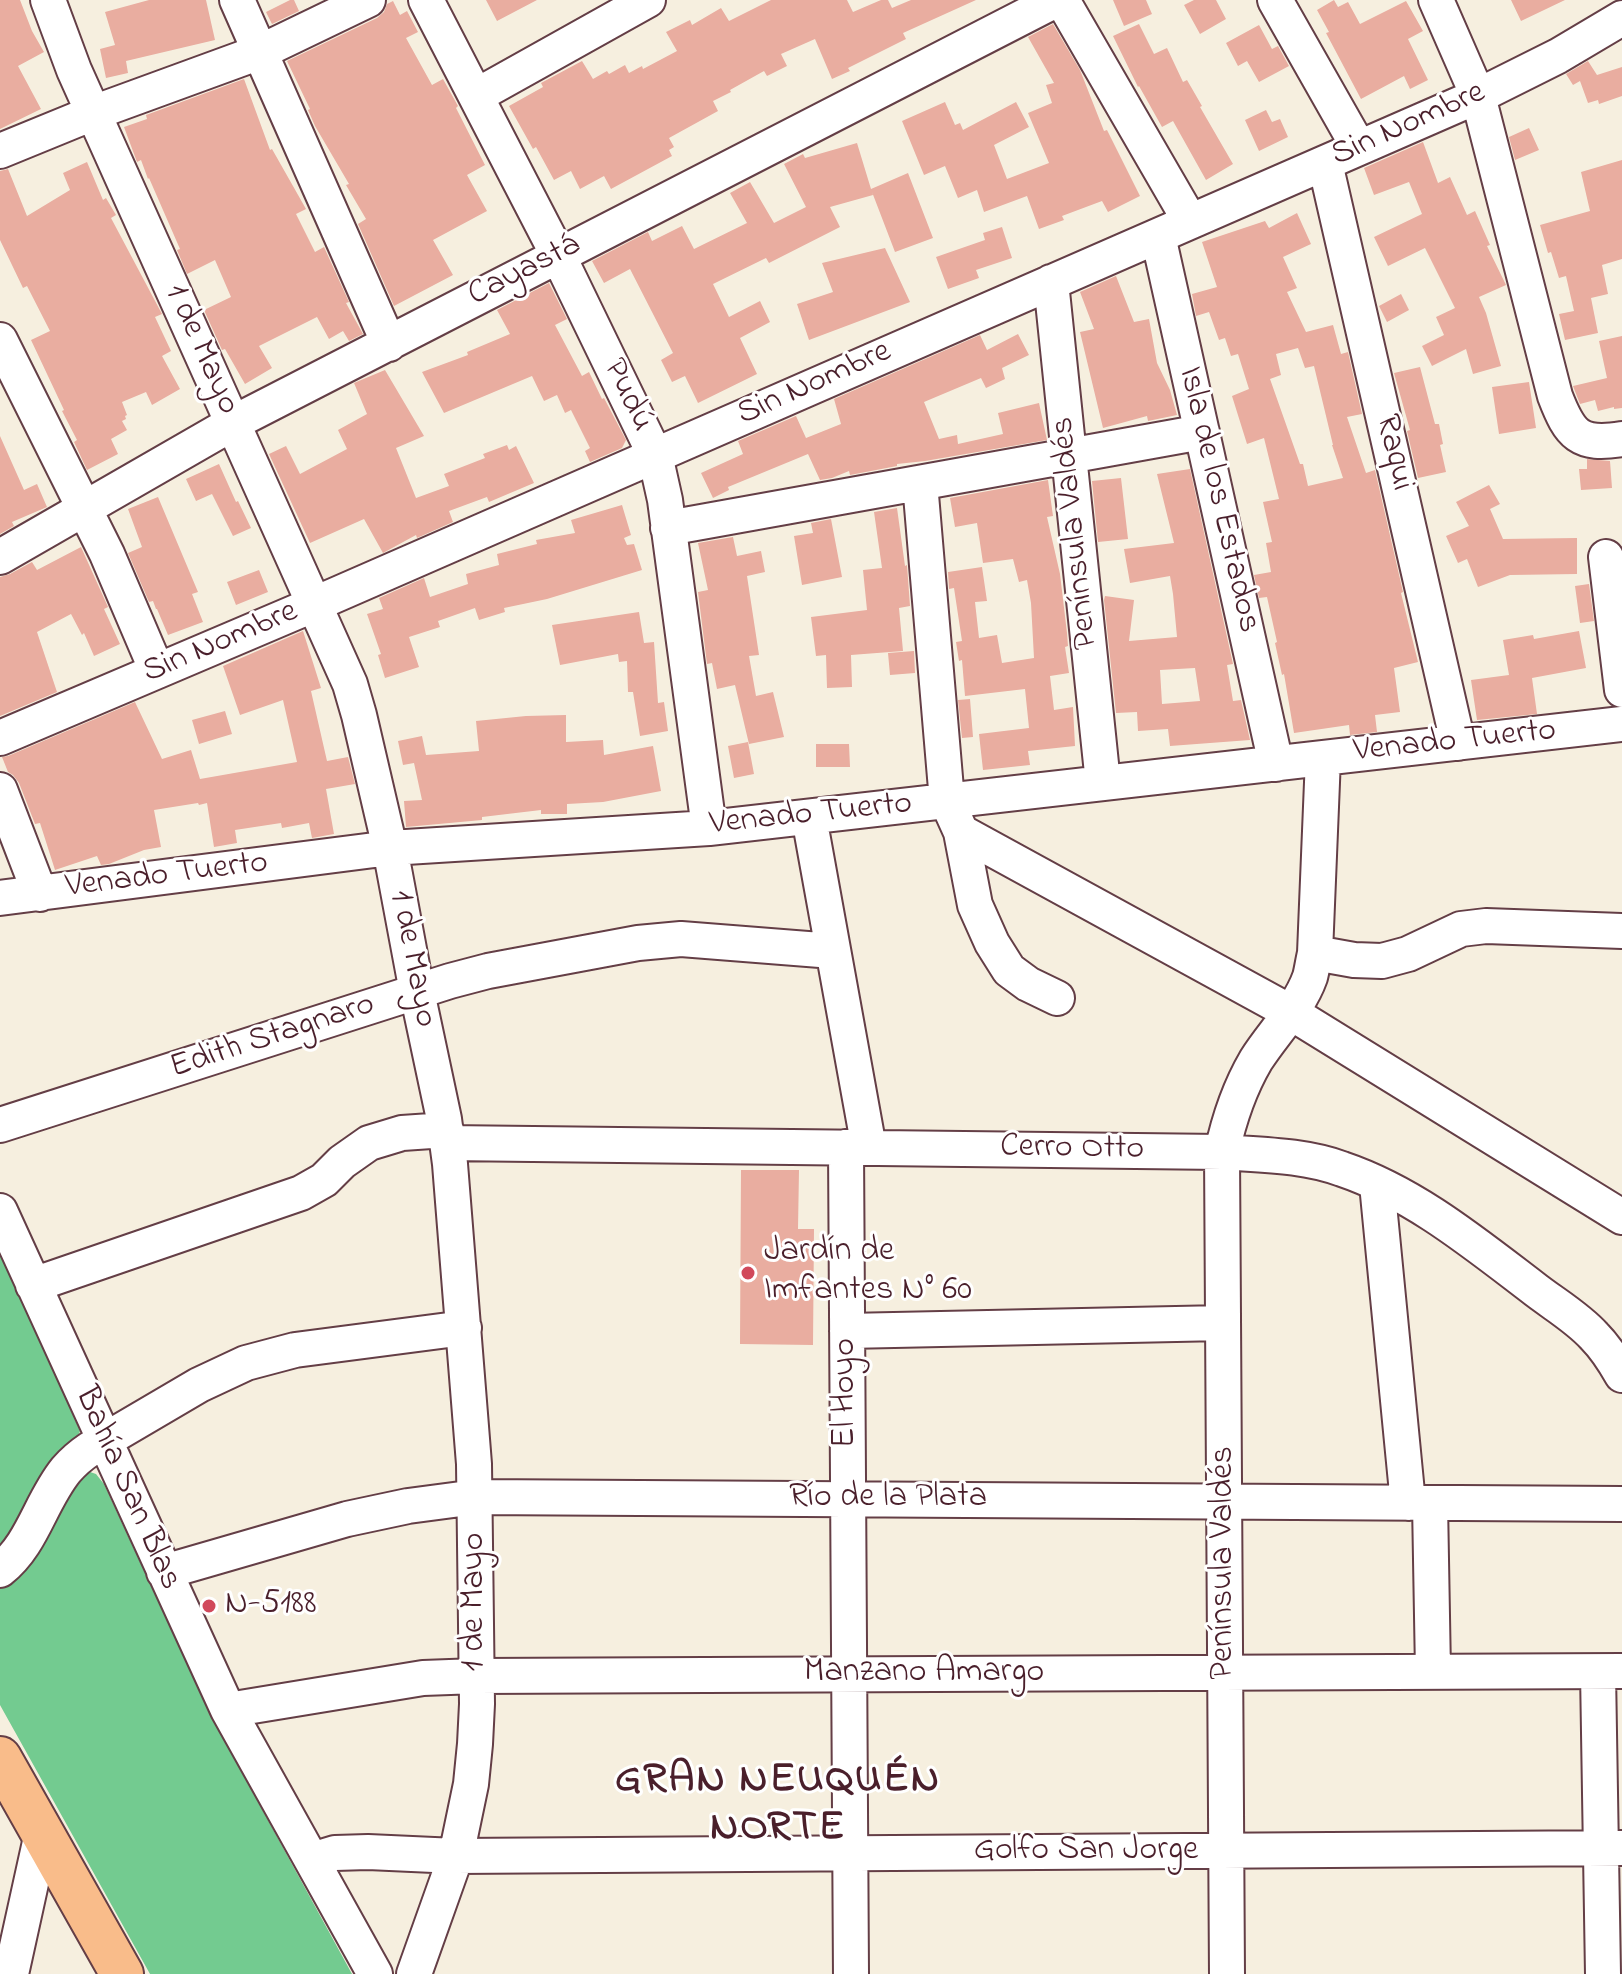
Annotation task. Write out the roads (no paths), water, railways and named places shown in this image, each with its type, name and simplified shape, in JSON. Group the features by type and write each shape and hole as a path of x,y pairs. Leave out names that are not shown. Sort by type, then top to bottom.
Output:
{"main road":[{"path":"3,1767 122,1974"}],"street":[{"name":"1 de Mayo","path":"48,0 74,70 350,684 390,848 446,1136 476,1497 475,1744 456,1856 414,1974"},
{"path":"237,0 389,344"},
{"path":"0,151 93,113 260,52 368,0"},
{"name":"Pudú","path":"426,0 558,255 655,455 665,500 709,828"},
{"path":"476,96 648,0"},
{"name":"Cayastá","path":"0,557 233,423 1056,0"},
{"path":"1062,0 1190,221"},
{"path":"1275,0 1359,148"},
{"path":"1436,0 1478,96 1555,396 1564,418 1575,433 1586,440 1622,439"},
{"name":"Sin Nombre","path":"0,738 315,604 1478,96 1558,56 1622,18"},
{"name":"Raqui","path":"1325,163 1458,743"},
{"name":"Isla de los Estados","path":"1158,236 1276,764"},
{"name":"Península Valdés","path":"1051,282 1103,783"},
{"path":"0,340 114,568 157,671"},
{"path":"668,528 1202,432"},
{"path":"920,483 947,801 961,832 975,905 992,943 1009,970 1028,984 1057,998"},
{"path":"1606,557 1622,690"},
{"name":"Venado Tuerto","path":"0,898 390,848 709,828 1622,724"},
{"name":"Península Valdés","path":"1227,1974 1222,1152 1239,1091 1271,1037 1302,995 1310,976 1315,953 1323,758"},
{"path":"0,790 40,894"},
{"name":"El Hoyo","path":"809,817 833,951 857,1148 847,1331 851,1974"},
{"path":"961,832 1290,1012 1622,1217"},
{"path":"1315,953 1382,961 1408,954 1461,929 1486,926 1622,931"},
{"name":"Edith Stagnaro","path":"0,1125 488,971 666,940 695,939 833,951"},
{"name":"Cerro Otto","path":"33,1285 301,1193 324,1180 342,1162 369,1143 402,1133 857,1148 1222,1152 1299,1158 1341,1168 1421,1207 1462,1234 1592,1334 1622,1375"},
{"path":"1377,1184 1419,1503 1433,1672"},
{"name":"Bahía San Blas","path":"0,1211 228,1710 375,1974"},
{"path":"847,1331 1223,1323"},
{"path":"0,1570 23,1546 65,1471 77,1459 199,1385 246,1363 295,1350 464,1328"},
{"name":"Río de la Plata","path":"164,1572 347,1519 408,1506 476,1497 1622,1504"},
{"path":"1603,1974 1611,1848 1610,1672"},
{"name":"Manzano Amargo","path":"228,1710 423,1678 477,1676 1610,1672"},
{"path":"11,1974 42,1833"},
{"name":"Golfo San Jorge","path":"312,1860 346,1852 456,1856 1611,1848"}],"place":[{"name":"Jardín de Imfantes N° 60","path":"748,1273"},
{"name":"N-5188","path":"209,1606"}],"district":[{"name":"GRAN NEUQUÉN NORTE","path":"778,1807"}]}
